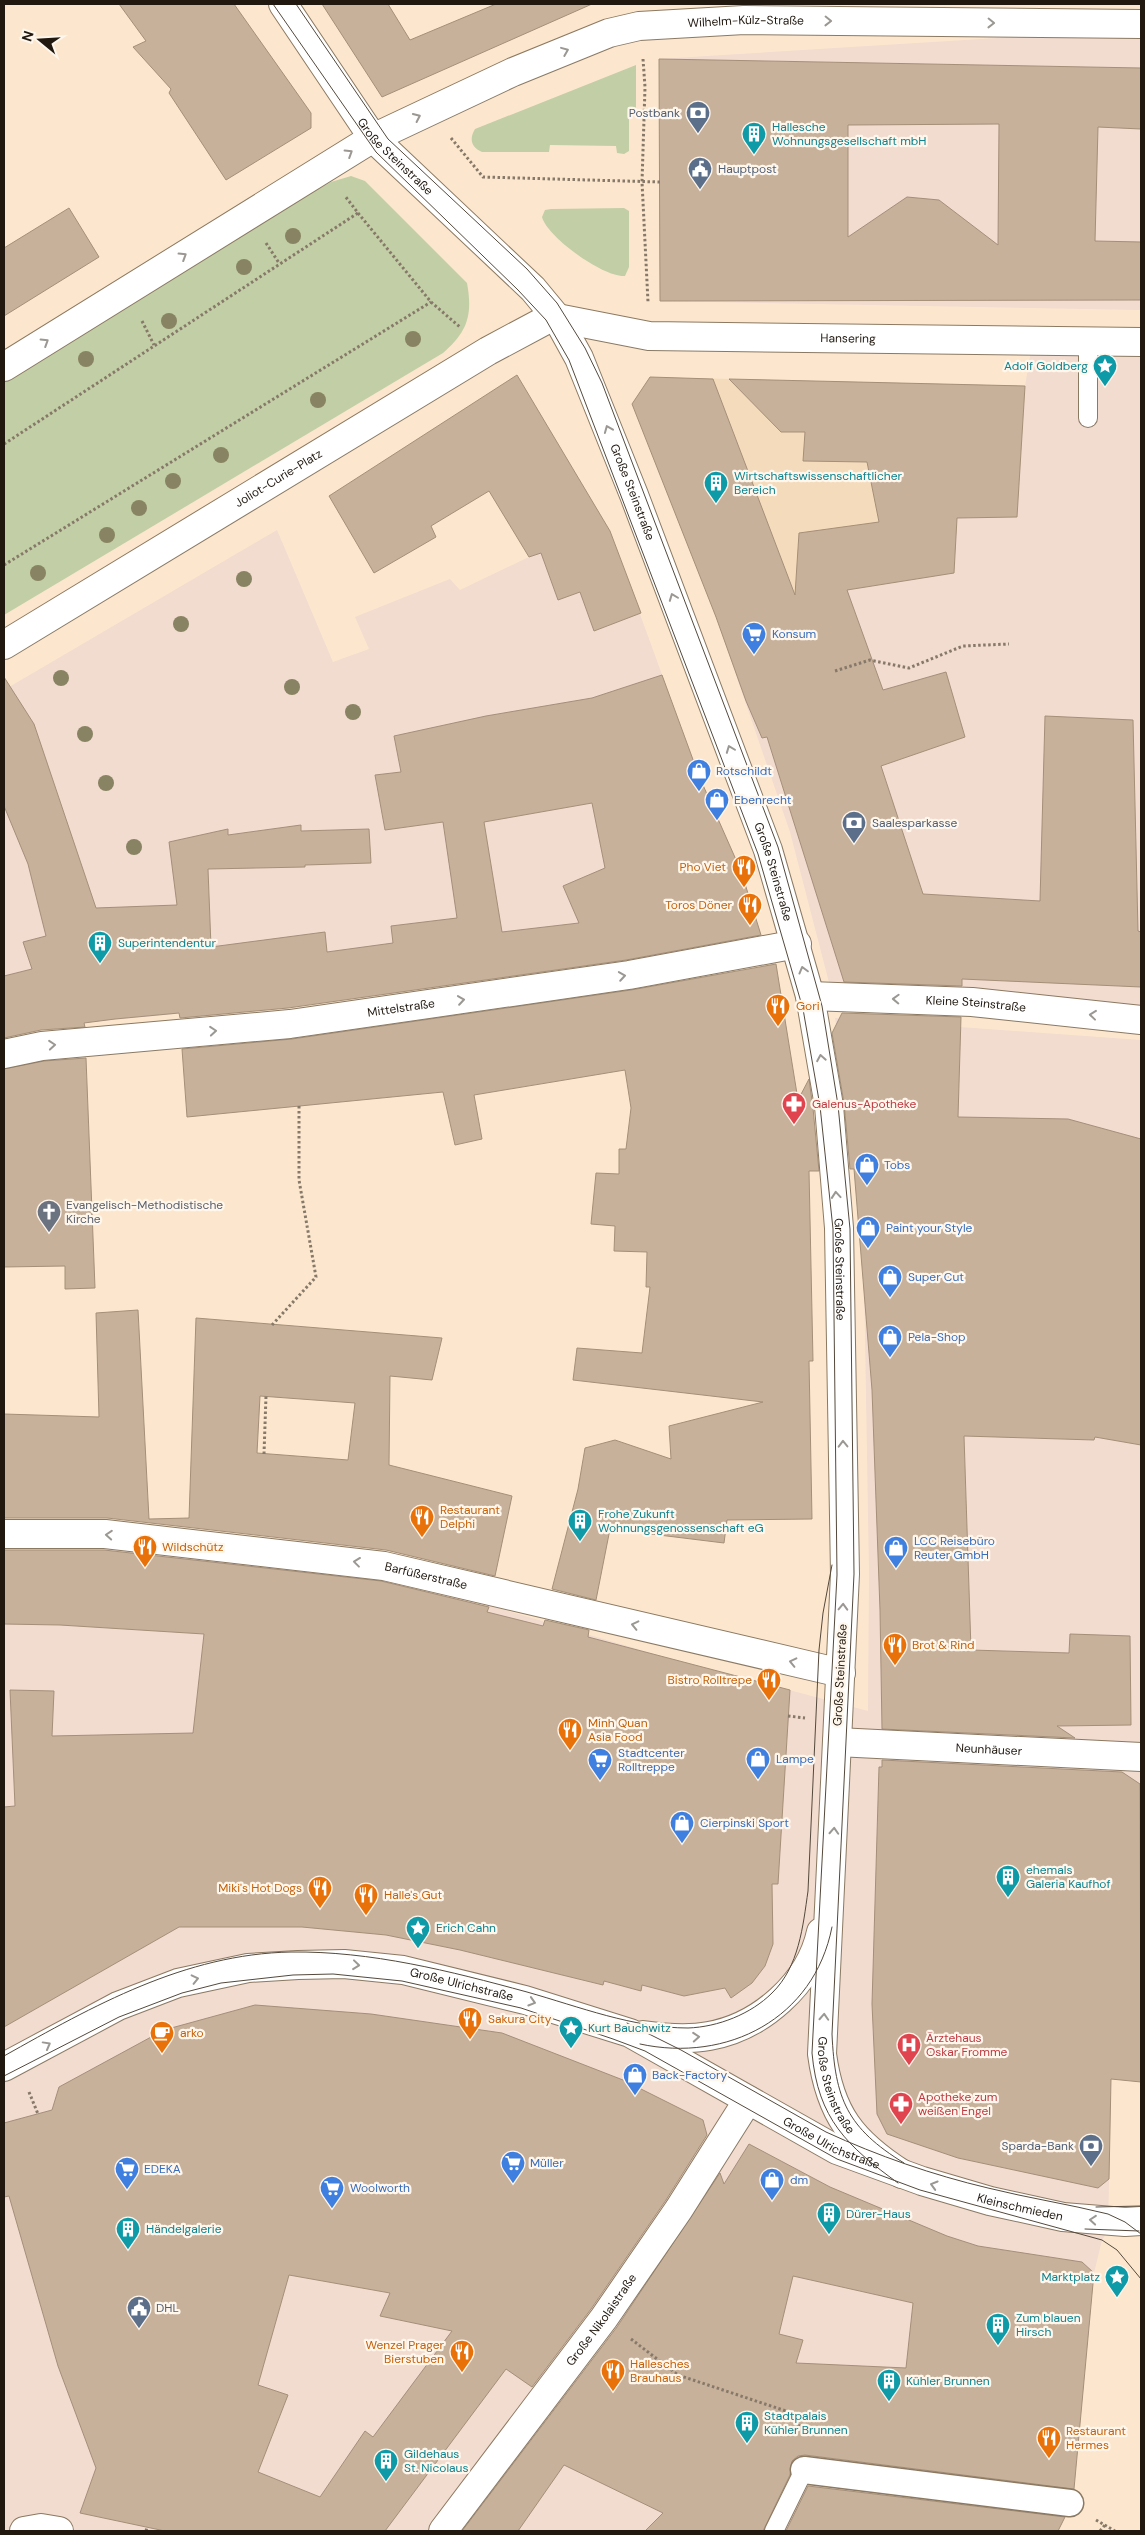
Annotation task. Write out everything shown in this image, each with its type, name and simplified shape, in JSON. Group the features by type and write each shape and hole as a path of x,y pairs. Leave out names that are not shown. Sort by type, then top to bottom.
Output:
{"street":[{"name":"Große Steinstraße","path":"283,4 373,138 533,289 557,318 579,358 634,495 768,850 797,944 810,996 829,1106 839,1228 845,1565 822,2054 824,2074 840,2117 851,2133 866,2149 902,2174"},
{"name":"Wilhelm-Külz-Straße","path":"373,138 513,72 609,33 639,26 744,20 1141,24"},
{"path":"4,367 373,138"},
{"name":"Hansering","path":"557,318 649,336 1141,342"},
{"name":"Joliot-Curie-Platz","path":"4,644 488,351 546,320 557,318"},
{"name":"Mittelstraße","path":"4,1054 42,1046 290,1024 629,975 797,944"},
{"name":"Kleine Steinstraße","path":"810,996 972,1002 1141,1020"},
{"name":"Barfüßerstraße","path":"4,1534 105,1534 384,1566 841,1673"},
{"name":"Neunhäuser","path":"838,1742 1141,1757"},
{"name":"Große Steinstraße","path":"630,2032 655,2037 709,2036 751,2020 775,2005 798,1982 815,1955 831,1879"},
{"name":"Große Ulrichstraße","path":"4,2067 118,2006 178,1983 248,1968 298,1965 344,1964 403,1970 525,2000 630,2032 837,2150 902,2174"},
{"name":"Große Nikolaistraße","path":"443,2531 604,2318 679,2209 748,2100"},
{"name":"Kleinschmieden","path":"902,2174 990,2201 1063,2217 1125,2222 1141,2221"},
{"path":"804,2470 1070,2504"},
{"path":"24,2531 41,2528 59,2531"}],"lane":[{"path":"1088,341 1088,418"},
{"path":"774,2531 804,2470"}],"path":[{"path":"643,63 642,182 649,336"},
{"path":"429,112 484,177 660,182"},
{"path":"4,564 431,302 358,213 324,168"},
{"path":"4,444 358,213"},
{"path":"835,671 870,660 909,668 963,646 1009,644"},
{"path":"272,1325 316,1277 299,1180 299,1105"},
{"path":"264,1454 266,1396"},
{"path":"604,2318 678,2375 798,2415 798,2426"},
{"path":"1100,2531 1105,2526"}],"shaded area":[{"name":"Hallesche Wohnungsgesellschaft mbH","path":"1141,29 1141,310 660,301 659,59"},
{"path":"1032,345 1141,347 1141,1016 832,994 790,832 716,617 957,518 1017,517 1025,386"},
{"name":"Wirtschaftswissenschaftlicher Bereich","path":"650,377 1025,386 1017,517 957,518 954,573 847,590 716,617 632,404"},
{"path":"277,530 333,662 369,649 355,617 450,579 460,590 529,557 610,532 699,776 741,871 760,931 753,945 671,961 594,965 190,1010 176,1014 39,1027 4,1036 4,690"},
{"path":"835,1018 1141,1040 1141,2082 1111,2079 1108,2231 1102,2240 1094,2273 1074,2488 1067,2513 1058,2531 4,2531 4,1534 399,1579 658,1655 868,1711 869,1572 864,1278 848,1102"}],"green space":[{"path":"636,65 636,108 629,112 629,151 624,154 617,153 616,146 550,145 549,152 482,152 473,145 472,136 475,129"},
{"path":"351,176 365,181 467,283 469,295 468,314 463,330 458,338 443,353 4,615 4,379 311,193 331,182"},
{"path":"624,208 629,211 629,267 625,276 616,275 604,270 578,255 554,235 542,217 545,210 551,209"}],"building":[{"path":"119,4 234,4 311,113 311,128 226,180 169,93 171,89 133,47 146,41"},
{"path":"322,4 388,4 410,40 496,4 592,4 382,97"},
{"name":"Hallesche Wohnungsgesellschaft mbH","path":"659,59 1141,68 1141,129 1098,127 1095,241 1141,242 1141,300 660,301","holes":["999,124 998,245 939,200 907,197 848,237 848,125"]},
{"path":"69,208 99,257 4,316 4,248"},
{"path":"517,375 610,531 641,613 594,631 580,592 558,600 541,553 529,557 489,491 431,526 436,537 374,573 329,496"},
{"path":"650,377 713,379 795,595 799,533 879,522 867,462 803,461 805,432 781,432 729,379 1025,386 1017,517 957,518 954,573 847,590 883,690 946,672 965,737 881,766 923,894 1040,901 1045,716 1133,720 1138,931 1141,932 1141,987 962,979 962,986 844,982 767,737 762,738 746,701 716,617 632,404"},
{"path":"662,675 699,776 741,871 761,935 626,960 288,1008 180,1018 179,1013 115,1019 84,1023 85,1027 41,1030 4,1038 4,976 32,969 23,942 46,936 28,864 4,806 4,677 34,724 96,908 177,905 169,842 228,829 228,835 301,825 301,831 369,829 371,863 305,865 305,867 208,869 211,947 325,932 327,952 393,943 391,926 457,918 443,822 385,830 375,775 401,772 394,736 486,716 592,698","holes":["592,803 605,868 563,886 579,923 502,932 484,822"]},
{"path":"776,964 798,1100 809,1079 819,1171 809,1171 813,1361 809,1361 812,1519 727,1520 724,1543 610,1529 596,1600 552,1589 578,1489 585,1448 615,1440 671,1459 669,1426 763,1402 573,1380 577,1348 642,1353 650,1287 646,1287 647,1252 614,1251 615,1226 591,1224 596,1173 619,1174 619,1149 626,1149 631,1108 625,1070 474,1095 482,1139 455,1145 443,1092 187,1117 182,1049 292,1039 631,990"},
{"path":"842,1013 961,1017 958,1117 1068,1119 1141,1139 1141,1445 1095,1437 1094,1440 964,1436 971,1650 1069,1653 1070,1634 1130,1636 1131,1725 1057,1726 1075,1738 882,1729 880,1610 872,1390 854,1169 850,1169 844,1103 832,1033"},
{"path":"86,1058 95,1288 65,1289 65,1266 4,1267 4,1069 44,1061"},
{"path":"138,1310 149,1519 189,1518 196,1318 442,1338 432,1380 390,1376 389,1465 512,1496 495,1576 386,1550 107,1518 4,1518 4,1414 99,1417 96,1313","holes":["260,1396 355,1403 348,1460 257,1453"]},
{"path":"4,1550 104,1550 381,1581 489,1607 487,1612 543,1626 545,1620 589,1630 588,1637 790,1690 778,1884 772,1884 773,1944 765,1966 752,1983 731,1998 725,1988 684,1996 642,1985 641,1991 604,1981 603,1985 460,1950 386,1935 302,1927 179,1927 4,2027 4,1807 15,1806 10,1690 54,1691 52,1736 193,1733 204,1634 60,1625 4,1624"},
{"name":"ehemals Galeria Kaufhof","path":"882,1760 1122,1772 1140,1784 1141,2082 1111,2079 1109,2179 1098,2188 958,2158 887,2134 877,2114 872,2004 879,1767 882,1767"},
{"path":"255,2005 371,2014 502,2033 623,2080 703,2120 707,2135 666,2200 591,2309 532,2387 506,2369 385,2531 165,2531 80,2513 96,2468 58,2366 9,2196 4,2197 4,2123 52,2110 59,2087 164,2030","holes":["289,2275 390,2293 380,2316 452,2331 373,2437 365,2431 320,2497 258,2472 288,2395 258,2385"]},
{"path":"749,2144 830,2187 947,2236 978,2246 1082,2262 1094,2273 1074,2489 805,2455 798,2456 792,2461 790,2475 763,2531 645,2531 663,2513 564,2465 518,2531 462,2531 617,2327 720,2173 724,2184","holes":["793,2276 913,2303 906,2368 796,2363 803,2340 779,2334"]},
{"path":"808,2486 1065,2517 1058,2531 786,2531"}],"tram line":[{"path":"273,4 376,152 518,290 546,320 569,360 758,854 803,1009 820,1106 833,1229 837,1575 812,2053 815,2076 821,2096 828,2113 838,2129 864,2156 898,2183"},
{"path":"296,4 388,139 527,269 557,303 585,348 602,383 778,847 822,1006 838,1105 850,1229 854,1574 832,2034 834,2057 836,2077 841,2094 857,2124 869,2137 904,2163"},
{"path":"4,2056 71,2019 141,1986 214,1962 252,1955 291,1952 351,1955 410,1964 498,1984 627,2021 667,2027 688,2028 711,2025 744,2013 764,2000 781,1983 794,1959 802,1932 808,1891 819,1650 823,1613 832,1565"},
{"path":"640,2044 672,2048 704,2047 734,2040 762,2027 786,2009 807,1987 822,1959 832,1927"},
{"path":"4,2076 119,2017 182,1993 221,1983 293,1975 333,1974 402,1981 521,2008 645,2051 837,2159 920,2190 1102,2240 1117,2250 1141,2279"},
{"path":"627,2023 681,2050 826,2132 866,2149 926,2171 967,2183 1108,2214 1125,2222 1141,2234"},
{"path":"1096,2207 1141,2206"},
{"path":"1085,2229 1139,2231"}],"place":[{"name":"Postbank","path":"698,134"},
{"name":"Hallesche Wohnungsgesellschaft mbH","path":"754,155"},
{"name":"Hauptpost","path":"700,190"},
{"name":"Adolf Goldberg","path":"1105,387"},
{"name":"Wirtschaftswissenschaftlicher Bereich","path":"716,504"},
{"name":"Konsum","path":"754,655"},
{"name":"Rotschildt","path":"699,792"},
{"name":"Ebenrecht","path":"717,821"},
{"name":"Saalesparkasse","path":"854,844"},
{"name":"Pho Viet","path":"744,888"},
{"name":"Toros Döner","path":"750,926"},
{"name":"Superintendentur","path":"100,964"},
{"name":"Gori","path":"778,1027"},
{"name":"Galenus-Apotheke","path":"794,1125"},
{"name":"Tobs","path":"867,1186"},
{"name":"Evangelisch-Methodistische Kirche","path":"49,1233"},
{"name":"Paint your Style","path":"868,1249"},
{"name":"Super Cut","path":"890,1298"},
{"name":"Pela-Shop","path":"890,1358"},
{"name":"Restaurant Delphi","path":"422,1538"},
{"name":"Frohe Zukunft Wohnungsgenossenschaft eG","path":"580,1542"},
{"name":"Wildschütz","path":"145,1568"},
{"name":"LCC Reisebüro Reuter GmbH","path":"896,1569"},
{"name":"Brot & Rind","path":"895,1666"},
{"name":"Bistro Rolltrepe","path":"769,1701"},
{"name":"Minh Quan Asia Food","path":"570,1751"},
{"name":"Lampe","path":"758,1780"},
{"name":"Stadtcenter Rolltreppe","path":"600,1781"},
{"name":"Cierpinski Sport","path":"682,1844"},
{"name":"ehemals Galeria Kaufhof","path":"1008,1898"},
{"name":"Miki's Hot Dogs","path":"320,1909"},
{"name":"Halle's Gut","path":"366,1916"},
{"name":"Erich Cahn","path":"418,1949"},
{"name":"Sakura City","path":"470,2040"},
{"name":"Kurt Bauchwitz","path":"571,2049"},
{"name":"arko","path":"162,2054"},
{"name":"Ärztehaus Oskar Fromme","path":"909,2066"},
{"name":"Back-Factory","path":"635,2096"},
{"name":"Apotheke zum weißen Engel","path":"901,2125"},
{"name":"Sparda-Bank","path":"1091,2167"},
{"name":"Müller","path":"513,2184"},
{"name":"EDEKA","path":"127,2190"},
{"name":"dm","path":"772,2201"},
{"name":"Woolworth","path":"332,2209"},
{"name":"Dürer-Haus","path":"829,2235"},
{"name":"Händelgalerie","path":"128,2250"},
{"name":"Marktplatz","path":"1117,2298"},
{"name":"DHL","path":"139,2329"},
{"name":"Zum blauen Hirsch","path":"998,2346"},
{"name":"Wenzel Prager Bierstuben","path":"462,2373"},
{"name":"Hallesches Brauhaus","path":"613,2392"},
{"name":"Kühler Brunnen","path":"889,2402"},
{"name":"Stadtpalais Kühler Brunnen","path":"747,2444"},
{"name":"Restaurant Hermes","path":"1049,2459"},
{"name":"Gildehaus St. Nicolaus","path":"386,2482"}]}
